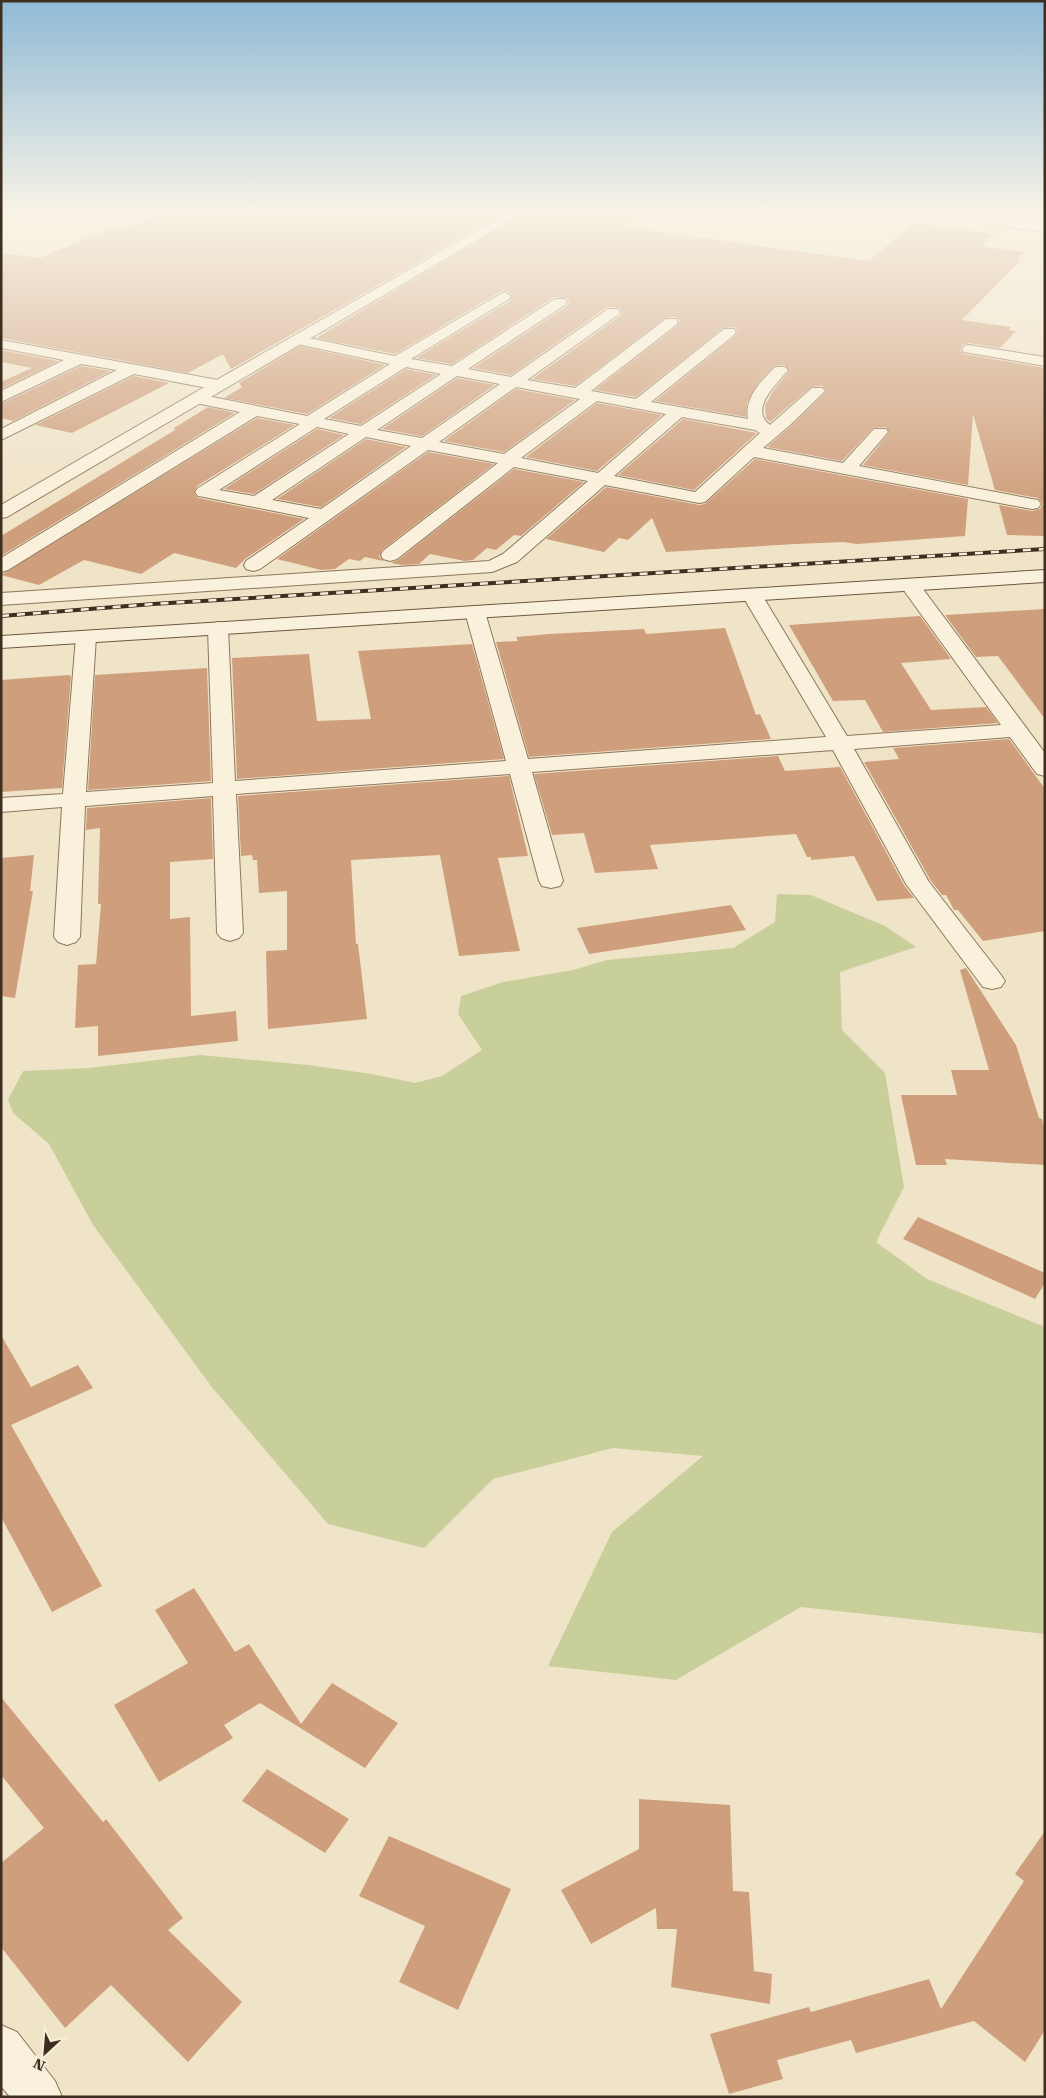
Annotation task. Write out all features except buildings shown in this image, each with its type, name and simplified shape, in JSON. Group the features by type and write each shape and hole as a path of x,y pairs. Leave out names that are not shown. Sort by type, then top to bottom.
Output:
{"street":[{"path":"1,514 218,385 350,310"},
{"path":"323,515 204,492 482,310"},
{"path":"258,502 548,310"},
{"path":"253,565 614,312"},
{"path":"390,555 509,461 671,322"},
{"path":"639,404 729,332"},
{"path":"298,340 336,347 352,353 679,411 765,429 783,423 817,391"},
{"path":"1,344 218,385"},
{"path":"8,359 29,349"},
{"path":"969,349 1045,362"},
{"path":"1,396 79,359"},
{"path":"1,435 131,369"},
{"path":"765,429 755,419 755,404 760,394 780,370"},
{"path":"197,399 699,498 750,451 765,429"},
{"path":"1,566 255,410"},
{"path":"1,599 492,566 510,558 679,411"},
{"path":"847,469 880,432"},
{"path":"750,451 1032,504"},
{"path":"1,642 910,585 1043,579"},
{"path":"910,585 1045,769"},
{"path":"752,595 840,743 918,884 992,981"},
{"path":"475,612 551,880"},
{"path":"218,628 230,933"},
{"path":"68,937 77,739 86,637"},
{"path":"1,805 1016,730"},
{"path":"1,2048 39,2097"}],"green space":[{"path":"777,894 811,895 885,926 916,947 840,972 842,1030 885,1073 904,1187 876,1242 927,1279 1045,1327 1045,1634 801,1607 676,1680 548,1666 612,1532 703,1456 613,1448 493,1479 424,1548 328,1524 211,1386 93,1225 49,1144 13,1113 8,1100 23,1071 89,1068 200,1055 308,1065 372,1074 415,1083 442,1076 482,1050 458,1014 461,996 503,982 573,970 607,960 733,948 775,922"}],"railway":[{"path":"1,616 153,604 1045,549"}]}
